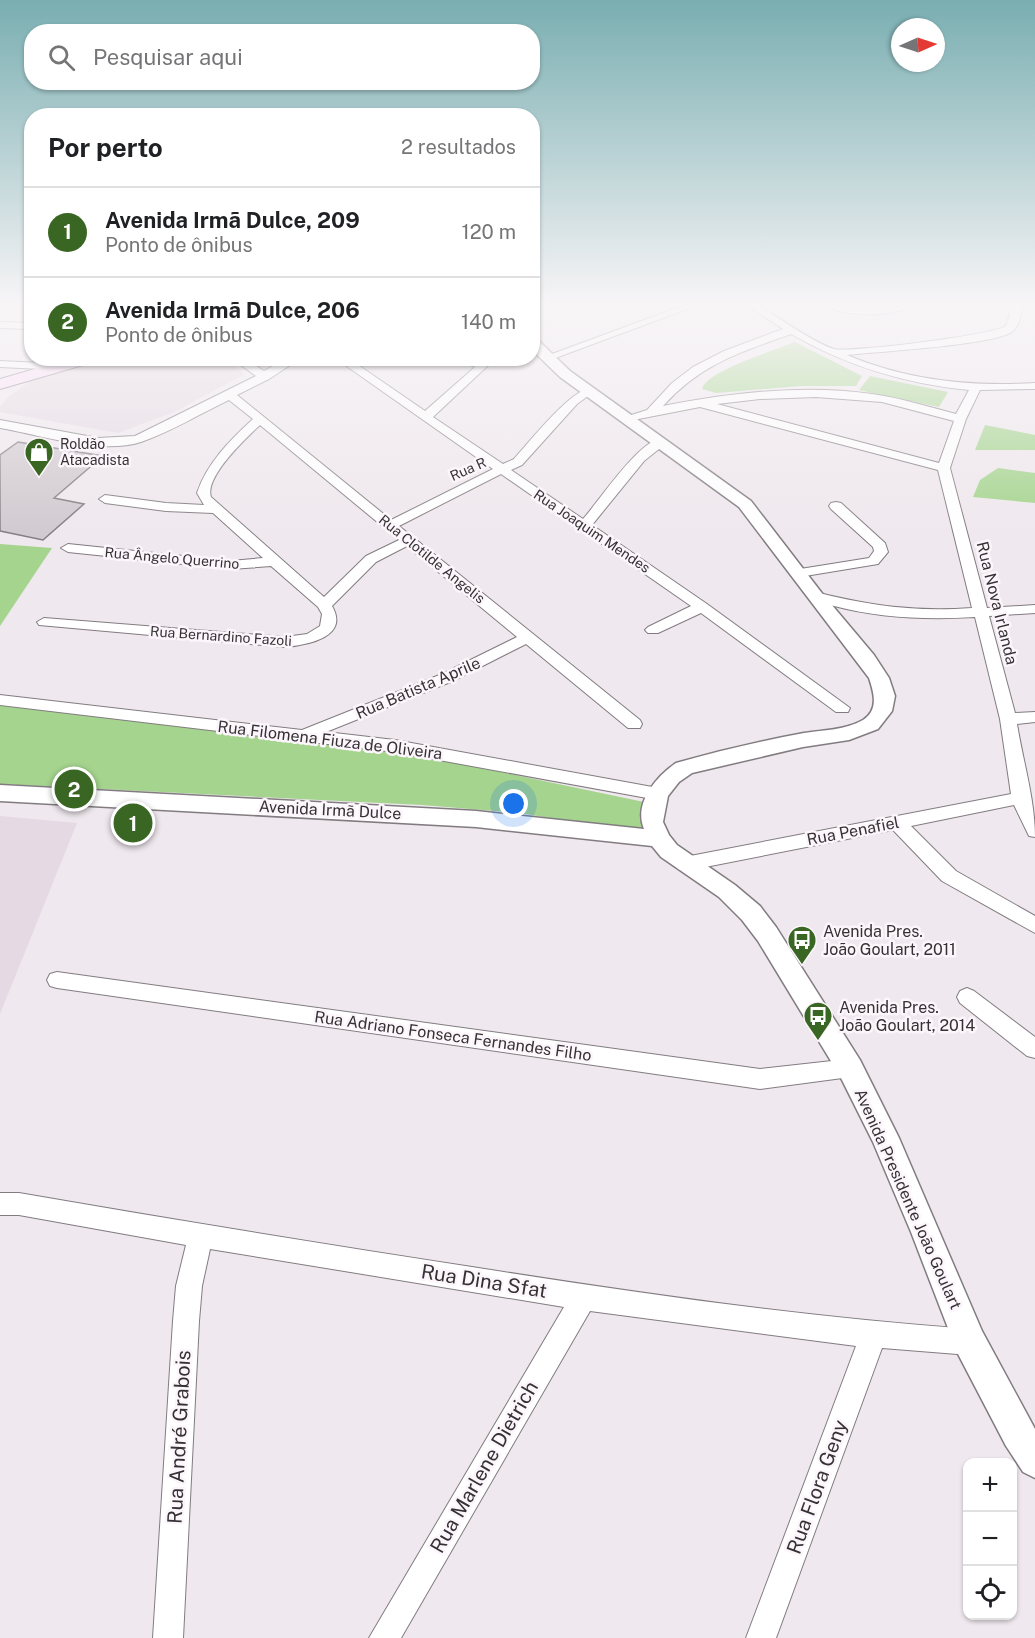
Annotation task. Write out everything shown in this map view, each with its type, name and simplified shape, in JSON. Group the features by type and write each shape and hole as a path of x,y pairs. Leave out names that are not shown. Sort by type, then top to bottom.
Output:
{"street":[{"path":"0,423 98,442 126,441 148,436 256,381"},
{"name":"Rua Joaquim Mendes","path":"373,381 702,607 842,708"},
{"path":"425,418 465,381"},
{"path":"576,381 745,504 815,596 867,659 879,678 885,696 882,711 872,724 849,733 803,740 684,768 671,777 658,794 652,822 659,838"},
{"path":"651,412 681,381"},
{"path":"940,381 976,387 1035,386"},
{"path":"699,403 944,468 960,420 976,387"},
{"name":"Rua R","path":"391,525 445,496 518,462 573,402 588,391"},
{"path":"628,418 720,399 794,394 847,395 890,400 960,420"},
{"name":"Rua Clotilde Angelis","path":"230,395 634,724"},
{"path":"259,420 237,440 204,486 203,493 206,499 324,605 371,560 409,540"},
{"path":"584,525 603,506 641,456 660,442"},
{"name":"Rua Nova Irlanda","path":"944,468 1008,719 1021,798 1027,818 1035,831"},
{"path":"105,499 166,507 217,509"},
{"path":"799,573 873,561 878,558 881,552 879,546 836,506"},
{"name":"Rua Ângelo Querrino","path":"68,548 231,565 276,561"},
{"path":"815,596 861,608 898,613 1035,609"},
{"name":"Rua Bernardino Fazoli","path":"44,622 297,642 314,637 327,627 330,612 324,605"},
{"path":"653,630 702,607"},
{"name":"Rua Batista Aprile","path":"305,735 452,675 528,637"},
{"name":"Rua Filomena Fiuza de Oliveira","path":"0,700 395,746 658,794"},
{"path":"1008,719 1035,717"},
{"name":"Avenida Irmã Dulce","path":"0,793 465,818 659,838"},
{"name":"Rua Penafiel","path":"685,864 1021,798"},
{"path":"897,823 949,876 1035,925"},
{"name":"Avenida Presidente João Goulart","path":"659,838 685,864 727,891 751,914 767,934 850,1068 894,1159 970,1342 1018,1434 1035,1460"},
{"name":"Rua Adriano Fonseca Fernandes Filho","path":"57,980 760,1079 850,1068"},
{"path":"967,998 1035,1049"},
{"name":"Rua Dina Sfat","path":"0,1204 20,1204 200,1237 585,1297 873,1336 970,1342"},
{"name":"Rua André Grabois","path":"168,1638 186,1321 189,1286 200,1237"},
{"name":"Rua Marlene Dietrich","path":"384,1638 585,1297"},
{"name":"Rua Flora Geny","path":"761,1638 873,1336"}],"shaded area":[{"path":"30,381 231,381 174,412 118,433 0,412 0,407 8,397"},
{"path":"0,816 77,823 0,1014"}],"green space":[{"path":"859,381 856,386 800,386 716,393 702,389 706,382"},
{"path":"866,381 897,381 948,392 939,407 859,390"},
{"path":"985,425 1035,435 1035,450 975,450"},
{"path":"998,468 1035,473 1035,503 973,497 980,480"},
{"path":"0,544 52,548 0,626"},
{"path":"0,704 425,756 644,802 643,833 519,813 422,805 0,784"}],"building":[{"name":"Roldão Atacadista","path":"18,442 103,456 54,498 84,504 43,540 0,531 0,455"}],"place":[{"name":"Roldão Atacadista","path":"39,478"},
{"name":"Avenida Irmã Dulce, 206","path":"74,789"},
{"name":"Avenida Irmã Dulce, 209","path":"133,823"},
{"name":"Avenida Pres. João Goulart, 2011","path":"802,966"},
{"name":"Avenida Pres. João Goulart, 2014","path":"818,1042"}]}
